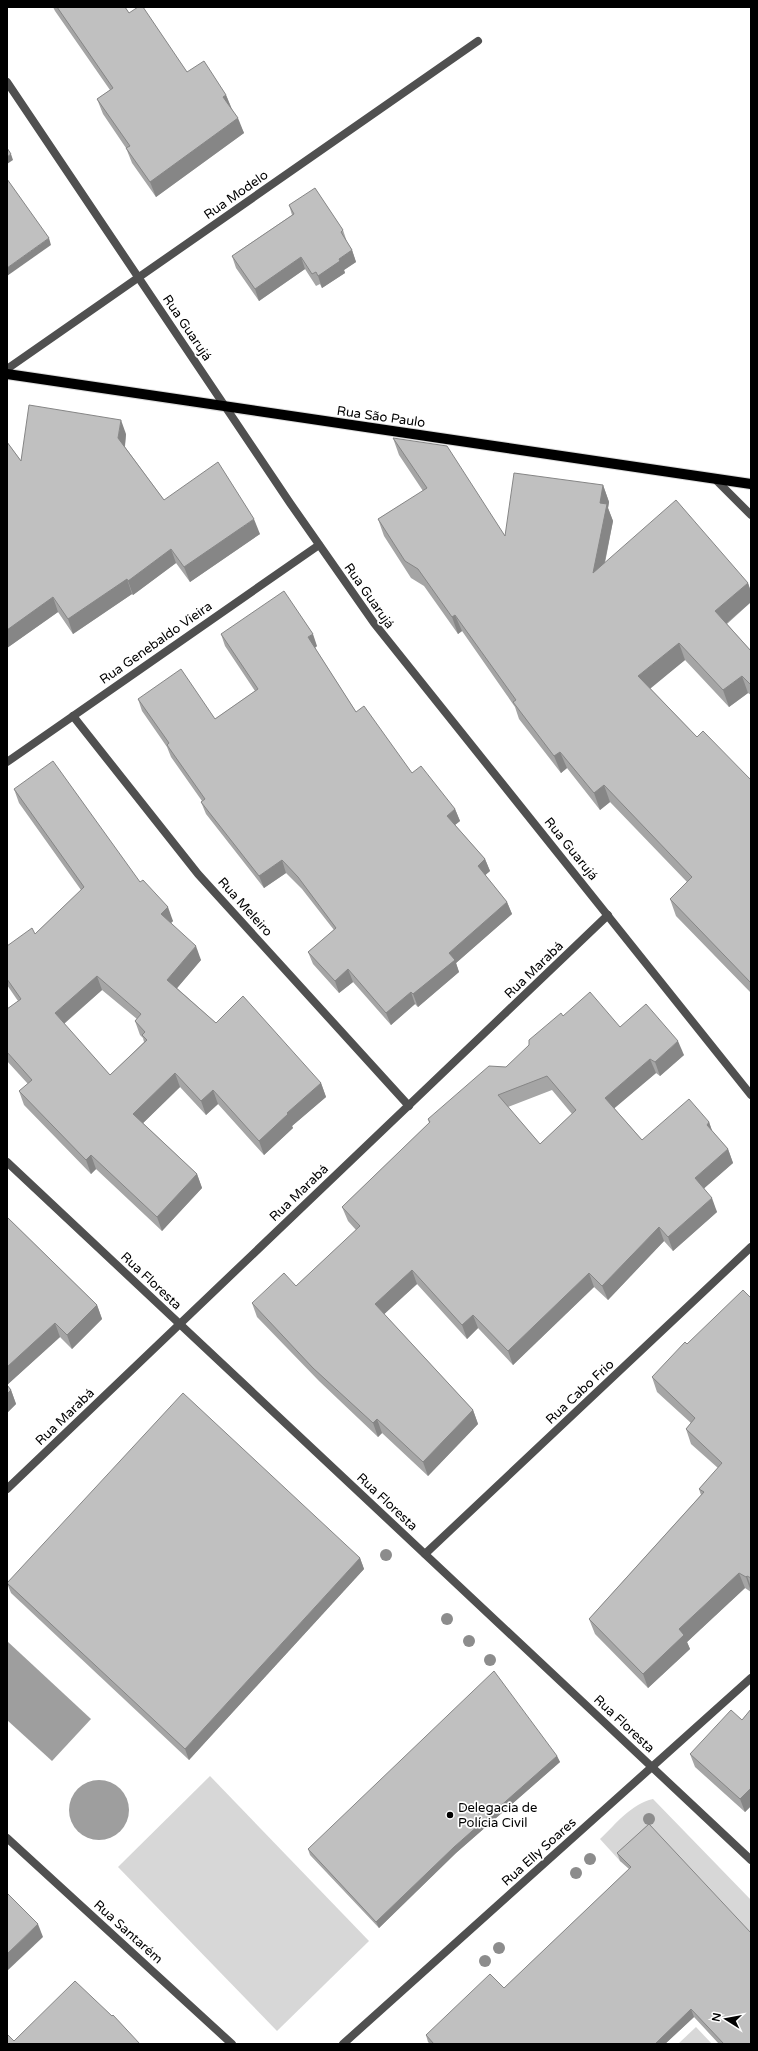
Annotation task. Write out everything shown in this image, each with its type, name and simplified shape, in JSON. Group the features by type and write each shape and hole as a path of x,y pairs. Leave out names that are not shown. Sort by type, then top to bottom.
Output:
{"main road":[{"name":"Rua São Paulo","path":"7,374 751,484"}],"street":[{"name":"Rua Modelo","path":"7,369 478,41"},
{"name":"Rua Guarujá","path":"7,82 319,545 397,654 751,1095"},
{"path":"715,479 751,516"},
{"name":"Rua Genebaldo Vieira","path":"7,762 319,545"},
{"name":"Rua Meleiro","path":"73,716 198,874 409,1106"},
{"name":"Rua Marabá","path":"7,1489 608,915"},
{"name":"Rua Floresta","path":"7,1162 751,1860"},
{"name":"Rua Cabo Frio","path":"425,1554 751,1247"},
{"name":"Rua Elly Soares","path":"343,2044 751,1678"},
{"name":"Rua Santarém","path":"7,1838 232,2044"}],"shaded area":[{"path":"7,1641 91,1719 52,1761 7,1720"},
{"path":"210,1776 369,1941 277,2031 118,1867"},
{"path":"99,1780 115,1785 120,1789 124,1794 129,1810 124,1826 120,1831 115,1835 99,1840 83,1835 78,1831 74,1826 69,1810 74,1794 78,1789 83,1785"},
{"path":"653,1799 751,1900 751,1937 620,1861 600,1839 631,1810 638,1805"},
{"path":"696,2027 712,2044 678,2044"}],"building":[{"path":"57,7 125,7 129,13 138,7 143,7 187,72 204,61 226,95 223,97 238,118 150,182 126,148 130,146 97,99 113,88"},
{"path":"7,148 11,154 7,157"},
{"path":"7,179 49,238 7,268"},
{"path":"315,188 343,230 341,232 352,250 339,259 340,261 318,276 316,272 312,274 301,257 255,289 232,256 294,214 289,205"},
{"path":"29,405 121,420 118,438 164,500 218,462 254,519 184,567 171,549 128,581 127,579 68,619 53,597 7,630 7,442 21,461"},
{"path":"393,438 447,446 505,536 514,473 603,485 600,503 607,504 593,573 676,500 748,583 715,611 751,651 751,685 742,676 723,690 679,643 638,676 697,737 703,731 751,780 751,983 670,899 692,877 604,785 594,793 560,752 554,756 513,702 516,700 455,615 452,617 418,569 405,561 378,519 427,488"},
{"path":"284,591 313,634 308,637 356,712 364,706 412,773 421,766 455,809 447,816 485,859 478,866 507,902 449,953 455,960 413,994 411,992 386,1013 348,969 335,981 308,952 336,928 298,877 282,860 259,876 201,802 205,799 167,745 169,743 138,699 181,669 215,719 258,689 221,634"},
{"path":"53,761 140,882 143,880 168,907 161,914 196,946 167,980 216,1023 243,996 321,1083 287,1113 288,1114 259,1141 213,1090 201,1101 175,1073 133,1114 197,1174 157,1217 91,1155 86,1160 19,1091 32,1080 7,1052 7,1009 21,999 7,979 7,946 32,928 35,934 84,887 14,789","holes":["97,976 141,1014 135,1021 145,1032 142,1035 147,1040 110,1075 55,1013"]},
{"path":"590,992 620,1027 646,1004 678,1041 655,1062 650,1059 605,1098 642,1140 689,1099 709,1122 707,1125 728,1149 695,1178 712,1198 668,1237 659,1227 602,1286 589,1273 508,1351 473,1315 462,1325 412,1270 375,1304 473,1410 423,1462 377,1419 373,1423 313,1368 252,1303 284,1273 296,1286 360,1226 342,1207 430,1122 428,1119 489,1066 506,1067 529,1045 529,1040 561,1013 563,1016","holes":["547,1076 576,1110 540,1144 498,1095"]},
{"path":"7,1217 97,1305 67,1335 55,1323 7,1367"},
{"path":"743,1290 751,1298 751,1578 739,1573 679,1629 684,1635 643,1674 589,1619 704,1492 699,1489 722,1463 686,1429 695,1418 652,1377 685,1342 687,1344"},
{"path":"7,1385 11,1390 7,1394"},
{"path":"183,1393 360,1558 185,1749 7,1583"},
{"path":"494,1671 557,1756 454,1847 376,1922 308,1849"},
{"path":"751,1709 751,1790 750,1789 740,1799 690,1754 731,1710 742,1720"},
{"path":"649,1824 751,1933 751,2044 724,2044 691,2009 655,2044 434,2044 426,2035 490,1974 504,1988 631,1867 617,1853"},
{"path":"7,1893 38,1924 7,1954"},
{"path":"75,1981 112,2016 113,2015 140,2044 7,2044 7,2034 14,2041"}],"place":[{"name":"Delegacia de Polícia Civil","path":"450,1815"}]}
